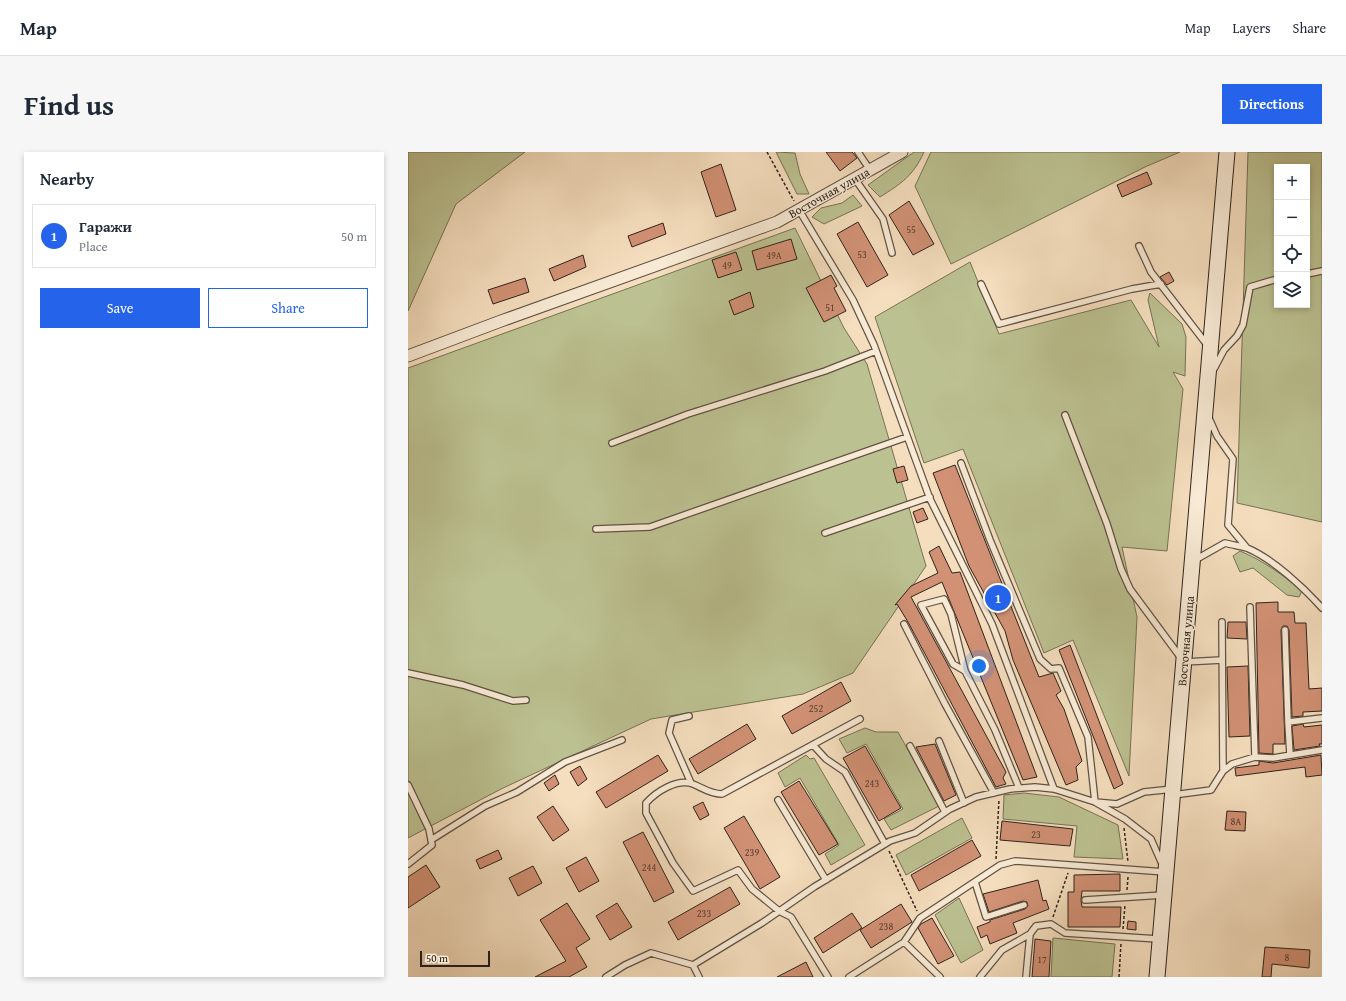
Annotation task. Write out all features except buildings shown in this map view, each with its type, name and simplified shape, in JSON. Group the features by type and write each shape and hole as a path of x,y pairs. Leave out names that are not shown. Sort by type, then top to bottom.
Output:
{"main road":[{"name":"Восточная улица","path":"1157,977 1227,152"}],"street":[{"name":"Восточная улица","path":"408,356 508,318 777,222 902,152"}],"lane":[{"path":"858,152 870,170"},
{"path":"855,179 883,219 892,253"},
{"path":"799,210 853,300 876,351 930,497 992,624 1054,789"},
{"path":"1139,246 1151,272 1210,350"},
{"path":"1310,273 1322,271"},
{"path":"1208,380 1224,350 1240,331 1250,287 1274,280"},
{"path":"982,284 999,324 1132,289 1160,284"},
{"path":"612,443 702,409 825,371 876,351"},
{"path":"1205,410 1217,436 1233,459 1228,524 1247,548"},
{"path":"1065,415 1107,524 1121,569 1130,589 1184,662 1222,660"},
{"path":"596,528 650,527 907,437"},
{"path":"961,463 990,540 1040,659 1051,669 1059,668 1088,737 1095,802"},
{"path":"824,533 930,497"},
{"path":"1192,561 1226,543 1247,548 1281,569 1306,591 1322,608"},
{"path":"965,670 953,664 921,605 944,599 951,614 965,670 995,730 1019,788"},
{"path":"1250,607 1255,757"},
{"path":"1222,622 1223,771"},
{"path":"904,624 997,793"},
{"path":"1285,630 1290,755"},
{"path":"408,673 463,685 513,701 526,700"},
{"path":"689,716 672,720 669,734 691,784"},
{"path":"1288,722 1322,718"},
{"path":"828,977 791,917 779,911 752,889 738,870 693,891 673,863 646,813 646,803 652,796 679,782 691,784 713,794 722,794 860,719"},
{"path":"431,840 485,806 524,788 565,762 622,740"},
{"path":"939,741 964,803"},
{"path":"813,744 826,759 845,772 885,844"},
{"path":"910,746 945,812"},
{"path":"1095,802 1117,804 1144,792 1211,790 1223,771 1232,764 1255,757 1273,758 1322,750"},
{"path":"408,785 429,830 432,845 408,864"},
{"path":"693,965 885,844 915,833 945,812 976,797 1019,788 1035,787 1054,789 1095,802 1125,819 1151,839 1166,872 1015,861 996,869 920,918 904,942 849,977"},
{"path":"778,800 826,880"},
{"path":"975,882 986,917 1024,905"},
{"path":"1085,900 1164,895"},
{"path":"980,977 1002,950 1030,934 1036,926 1051,924 1066,933 1160,939"},
{"path":"1026,977 1030,934"},
{"path":"904,942 940,977"},
{"path":"606,977 625,965 652,953 693,965 699,977"}],"path":[{"path":"767,152 799,210"},
{"path":"996,869 997,793"},
{"path":"885,844 920,918"},
{"path":"1051,924 1070,866"}],"green space":[{"path":"408,152 525,152 456,204 408,311"},
{"path":"776,152 795,153 800,174 809,194 797,194"},
{"path":"914,152 924,152 916,167 895,187 880,197 868,185"},
{"path":"931,152 1180,152 1145,167 951,264 915,186"},
{"path":"1248,152 1322,152 1322,522 1237,503"},
{"path":"853,195 862,206 824,224 812,217 821,208 842,203"},
{"path":"795,228 844,328 867,364 926,566 853,673 803,694 651,719 501,789 408,838 408,368"},
{"path":"970,262 999,334 1131,300 1159,347 1148,300 1150,293 1182,324 1186,337 1185,376 1173,372 1183,389 1167,551 1122,547 1137,617 1129,776 1073,640 1044,653 963,449 924,463 875,317"},
{"path":"1240,551 1265,564 1288,579 1302,591 1299,597 1287,595 1253,568 1240,572 1233,556"},
{"path":"865,728 876,732 898,732 939,806 891,830 884,819 903,809 866,744 847,753 839,739"},
{"path":"806,755 810,759 814,758 865,845 831,865 825,854 839,845 800,778 785,787 778,773"},
{"path":"1024,793 1059,797 1118,825 1123,859 1074,857 1077,826 1003,819 1004,795"},
{"path":"962,818 972,838 906,875 896,855"},
{"path":"959,898 983,950 961,963 935,915"},
{"path":"1053,938 1115,944 1112,977 1051,977"}],"place":[{"name":"Гаражи","path":"998,598"}]}
